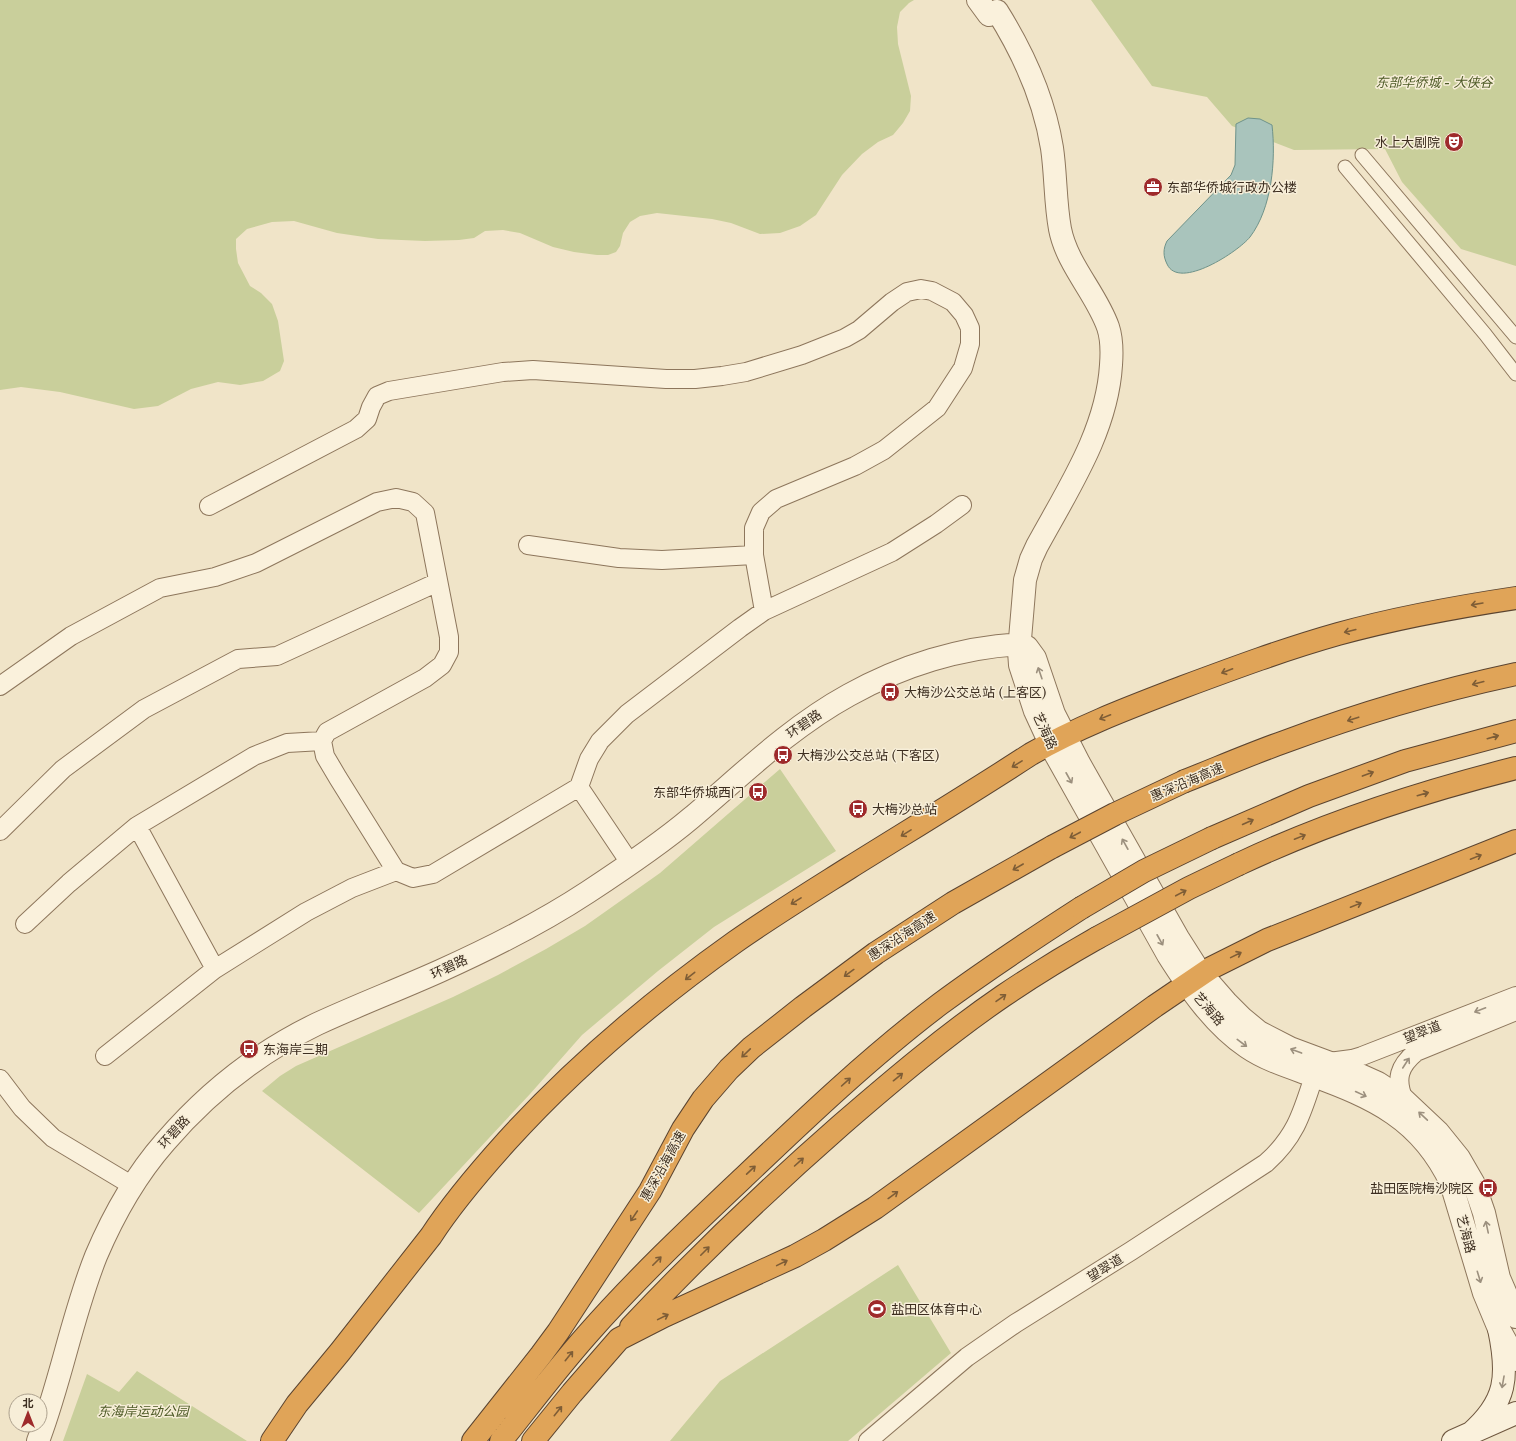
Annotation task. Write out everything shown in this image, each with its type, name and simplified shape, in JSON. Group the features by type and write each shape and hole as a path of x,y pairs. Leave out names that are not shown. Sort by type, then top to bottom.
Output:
{"highway":[{"path":"272,1441 297,1404 431,1236 444,1216 469,1184 537,1108 581,1066 645,1011 736,941 789,906 1057,740 1126,709 1244,664 1338,634 1417,615 1516,598"},
{"name":"惠深沿海高速","path":"473,1441 558,1332 650,1191 683,1130 704,1099 729,1069 751,1048 802,1007 876,952 953,904 1052,847 1185,780 1283,742 1389,707 1487,680 1516,674"},
{"path":"501,1441 585,1337 689,1228 865,1065 938,1006 1009,954 1081,908 1144,872 1212,838 1309,796 1398,764 1516,731"},
{"path":"533,1441 619,1339 751,1206 862,1106 934,1047 1003,996 1097,938 1189,888 1302,836 1369,811 1419,795 1516,768"},
{"path":"619,1339 664,1316 795,1256 849,1225 875,1208 1194,978 1267,940 1516,841"}],"street":[{"path":"978,0 988,15 997,11 1022,53 1034,80 1050,139 1062,238 1107,325 1112,347 1108,391 1098,428 1080,466 1037,546 1028,569 1024,593 1021,644"},
{"path":"1362,155 1516,336"},
{"path":"1345,167 1485,334 1516,374"},
{"path":"209,506 356,429 367,419 377,396 389,391 503,372 534,370 666,379 695,379 722,376 746,372 802,355 845,338 859,330 892,302 907,292 921,289 932,291 953,302 964,315 970,328 970,344 963,368 937,408 884,450 855,466 776,499 761,512 754,528 754,555 764,612"},
{"path":"0,686 71,636 160,588 215,577 256,563 377,502 396,498 413,502 425,513 449,637 449,652 442,665 426,678 327,732 322,741 325,756 396,871 413,878 433,874 579,787 589,759 600,741 627,714 740,628 764,612 892,552 936,524 962,505"},
{"path":"528,545 620,558 662,560 754,555"},
{"path":"0,831 63,769 144,709 238,659 277,656 438,582"},
{"name":"艺海路","path":"1021,644 1027,647 1035,658 1051,705 1057,740 1168,955 1194,978 1216,1019 1246,1046 1270,1059 1378,1083 1404,1100 1438,1132 1459,1158 1470,1178 1484,1214 1516,1360"},
{"name":"环碧路","path":"38,1441 51,1404 96,1257 109,1228 151,1158 189,1115 227,1081 263,1055 317,1024 441,971 512,936 587,893 687,821 783,738 813,717 849,695 889,676 928,661 992,646 1021,644"},
{"path":"25,924 69,883 136,826 254,756 287,743 322,741"},
{"path":"579,787 630,863"},
{"path":"136,826 215,969"},
{"path":"105,1056 215,969 306,912 352,888 396,871"},
{"name":"望翠道","path":"868,1441 967,1357 1016,1323 1131,1251 1266,1163 1276,1154 1292,1135 1320,1069 1352,1060 1516,996"},
{"name":"望翠道","path":"1404,1100 1400,1090 1399,1076 1409,1058 1416,1052 1516,1011"},
{"name":"艺海路","path":"1320,1069 1350,1089 1379,1103 1405,1122 1429,1147 1446,1172 1451,1183 1484,1293 1508,1323"},
{"path":"0,1079 22,1108 53,1138 133,1186"},
{"path":"1461,1438 1484,1422 1493,1410 1501,1394 1504,1377 1508,1323"},
{"path":"1461,1438 1516,1413"}],"green space":[{"path":"0,0 914,0 900,12 897,27 898,44 911,96 910,111 903,123 893,135 878,142 862,154 842,175 816,215 800,226 780,233 760,234 731,223 712,219 657,213 640,216 630,222 623,233 620,246 616,252 608,255 597,255 553,247 520,233 503,230 485,231 474,238 425,241 378,239 337,233 294,221 272,222 247,229 236,239 238,263 250,286 261,293 272,304 278,321 284,361 280,371 263,381 240,385 218,382 191,389 158,406 134,409 60,392 21,387 0,390"},
{"name":"东部华侨城 - 大侠谷","path":"1091,0 1516,0 1516,266 1461,249 1402,182 1385,149 1294,150 1232,126 1207,97 1152,86"},
{"path":"780,769 836,851 714,927 658,971 582,1035 530,1094 419,1213 262,1091 280,1076 296,1066 453,997 498,975 585,926 660,873"},
{"name":"盐田区体育中心","path":"898,1265 951,1353 848,1441 670,1441 720,1381"},
{"name":"东海岸运动公园","path":"137,1371 247,1441 63,1441 87,1374 119,1392"}],"water":[{"path":"1248,118 1260,119 1272,125 1273,168 1271,183 1268,198 1257,225 1250,237 1244,243 1222,259 1196,271 1183,273 1174,271 1167,264 1165,258 1164,250 1167,241 1231,175 1235,165 1236,124"}],"place":[{"name":"水上大剧院","path":"1454,142"},
{"name":"东部华侨城行政办公楼","path":"1153,187"},
{"name":"大梅沙公交总站 (上客区)","path":"890,692"},
{"name":"大梅沙公交总站 (下客区)","path":"783,755"},
{"name":"东部华侨城西门","path":"758,792"},
{"name":"大梅沙总站","path":"858,809"},
{"name":"东海岸三期","path":"249,1049"},
{"name":"盐田医院梅沙院区","path":"1488,1188"},
{"name":"盐田区体育中心","path":"877,1309"}]}
